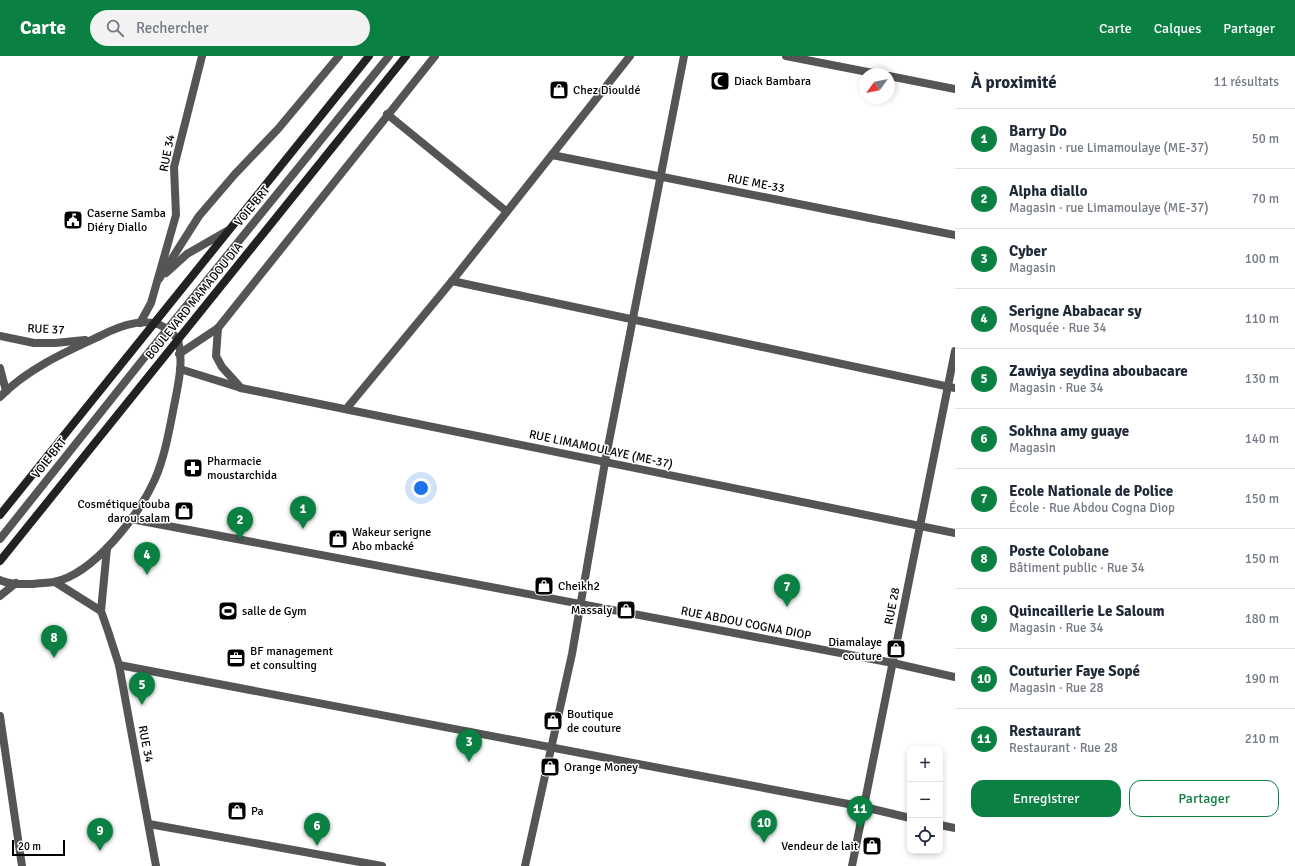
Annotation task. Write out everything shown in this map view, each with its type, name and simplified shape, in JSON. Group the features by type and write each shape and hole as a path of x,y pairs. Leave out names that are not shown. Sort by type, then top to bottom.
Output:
{"street":[{"name":"RUE 34","path":"140,323 150,303 157,282 176,215 174,168 202,56"},
{"path":"157,282 198,216 278,129 339,56"},
{"name":"BOULEVARD MAMADOU DIA","path":"0,515 369,56"},
{"name":"VOIE BRT","path":"0,539 389,56"},
{"name":"BOULEVARD MAMADOU DIA","path":"0,561 406,56"},
{"path":"179,354 218,328 387,114 435,56"},
{"path":"348,408 452,281 630,56"},
{"path":"525,866 550,747 572,654 579,605 605,462 684,56"},
{"path":"786,56 859,70"},
{"path":"895,77 955,89"},
{"path":"387,114 506,211"},
{"name":"RUE ME-33","path":"552,155 955,235"},
{"path":"157,282 187,254 228,231"},
{"path":"452,281 952,387"},
{"path":"0,580 16,584 55,582 78,571 107,548 131,519 154,480 166,444 180,369 178,340 168,329 150,321 108,332 24,376 3,394"},
{"path":"218,328 216,356 222,367 241,388"},
{"name":"RUE 37","path":"0,336 34,343 92,340"},
{"name":"RUE 28","path":"852,866 920,526 952,387 955,351"},
{"path":"0,368 3,394"},
{"name":"RUE LIMAMOULAYE (ME-37)","path":"180,369 241,388 348,408 955,533"},
{"name":"RUE ABDOU COGNA DIOP","path":"131,519 579,605 893,663 955,677"},
{"path":"55,582 100,611 107,548"},
{"path":"0,596 16,584"},
{"name":"RUE 34","path":"100,611 119,665 156,866"},
{"path":"119,665 864,807 907,817"},
{"path":"0,716 22,866"},
{"path":"149,824 382,866"},
{"path":"943,826 955,828"}],"place":[{"name":"Diack Bambara","path":"720,81"},
{"name":"Chez Diouldé","path":"559,90"},
{"name":"Caserne Samba Diéry Diallo","path":"73,220"},
{"name":"Pharmacie moustarchida","path":"193,468"},
{"name":"Cosmétique touba darou salam","path":"184,511"},
{"name":"Barry Do","path":"303,529"},
{"name":"Wakeur serigne Abo mbacké","path":"338,539"},
{"name":"Alpha diallo","path":"240,540"},
{"name":"Serigne Ababacar sy","path":"147,575"},
{"name":"Cheikh2","path":"544,586"},
{"name":"Ecole Nationale de Police","path":"787,607"},
{"name":"Massaly","path":"626,610"},
{"name":"salle de Gym","path":"228,611"},
{"name":"Diamalaye couture","path":"896,649"},
{"name":"Poste Colobane","path":"54,658"},
{"name":"BF management et consulting","path":"236,658"},
{"name":"Zawiya seydina aboubacare","path":"142,705"},
{"name":"Boutique de couture","path":"553,721"},
{"name":"Cyber","path":"469,762"},
{"name":"Orange Money","path":"550,767"},
{"name":"Pa","path":"237,811"},
{"name":"Restaurant","path":"860,829"},
{"name":"Couturier Faye Sopé","path":"764,843"},
{"name":"Sokhna amy guaye","path":"317,846"},
{"name":"Vendeur de lait","path":"872,846"},
{"name":"Quincaillerie Le Saloum","path":"100,851"}]}
